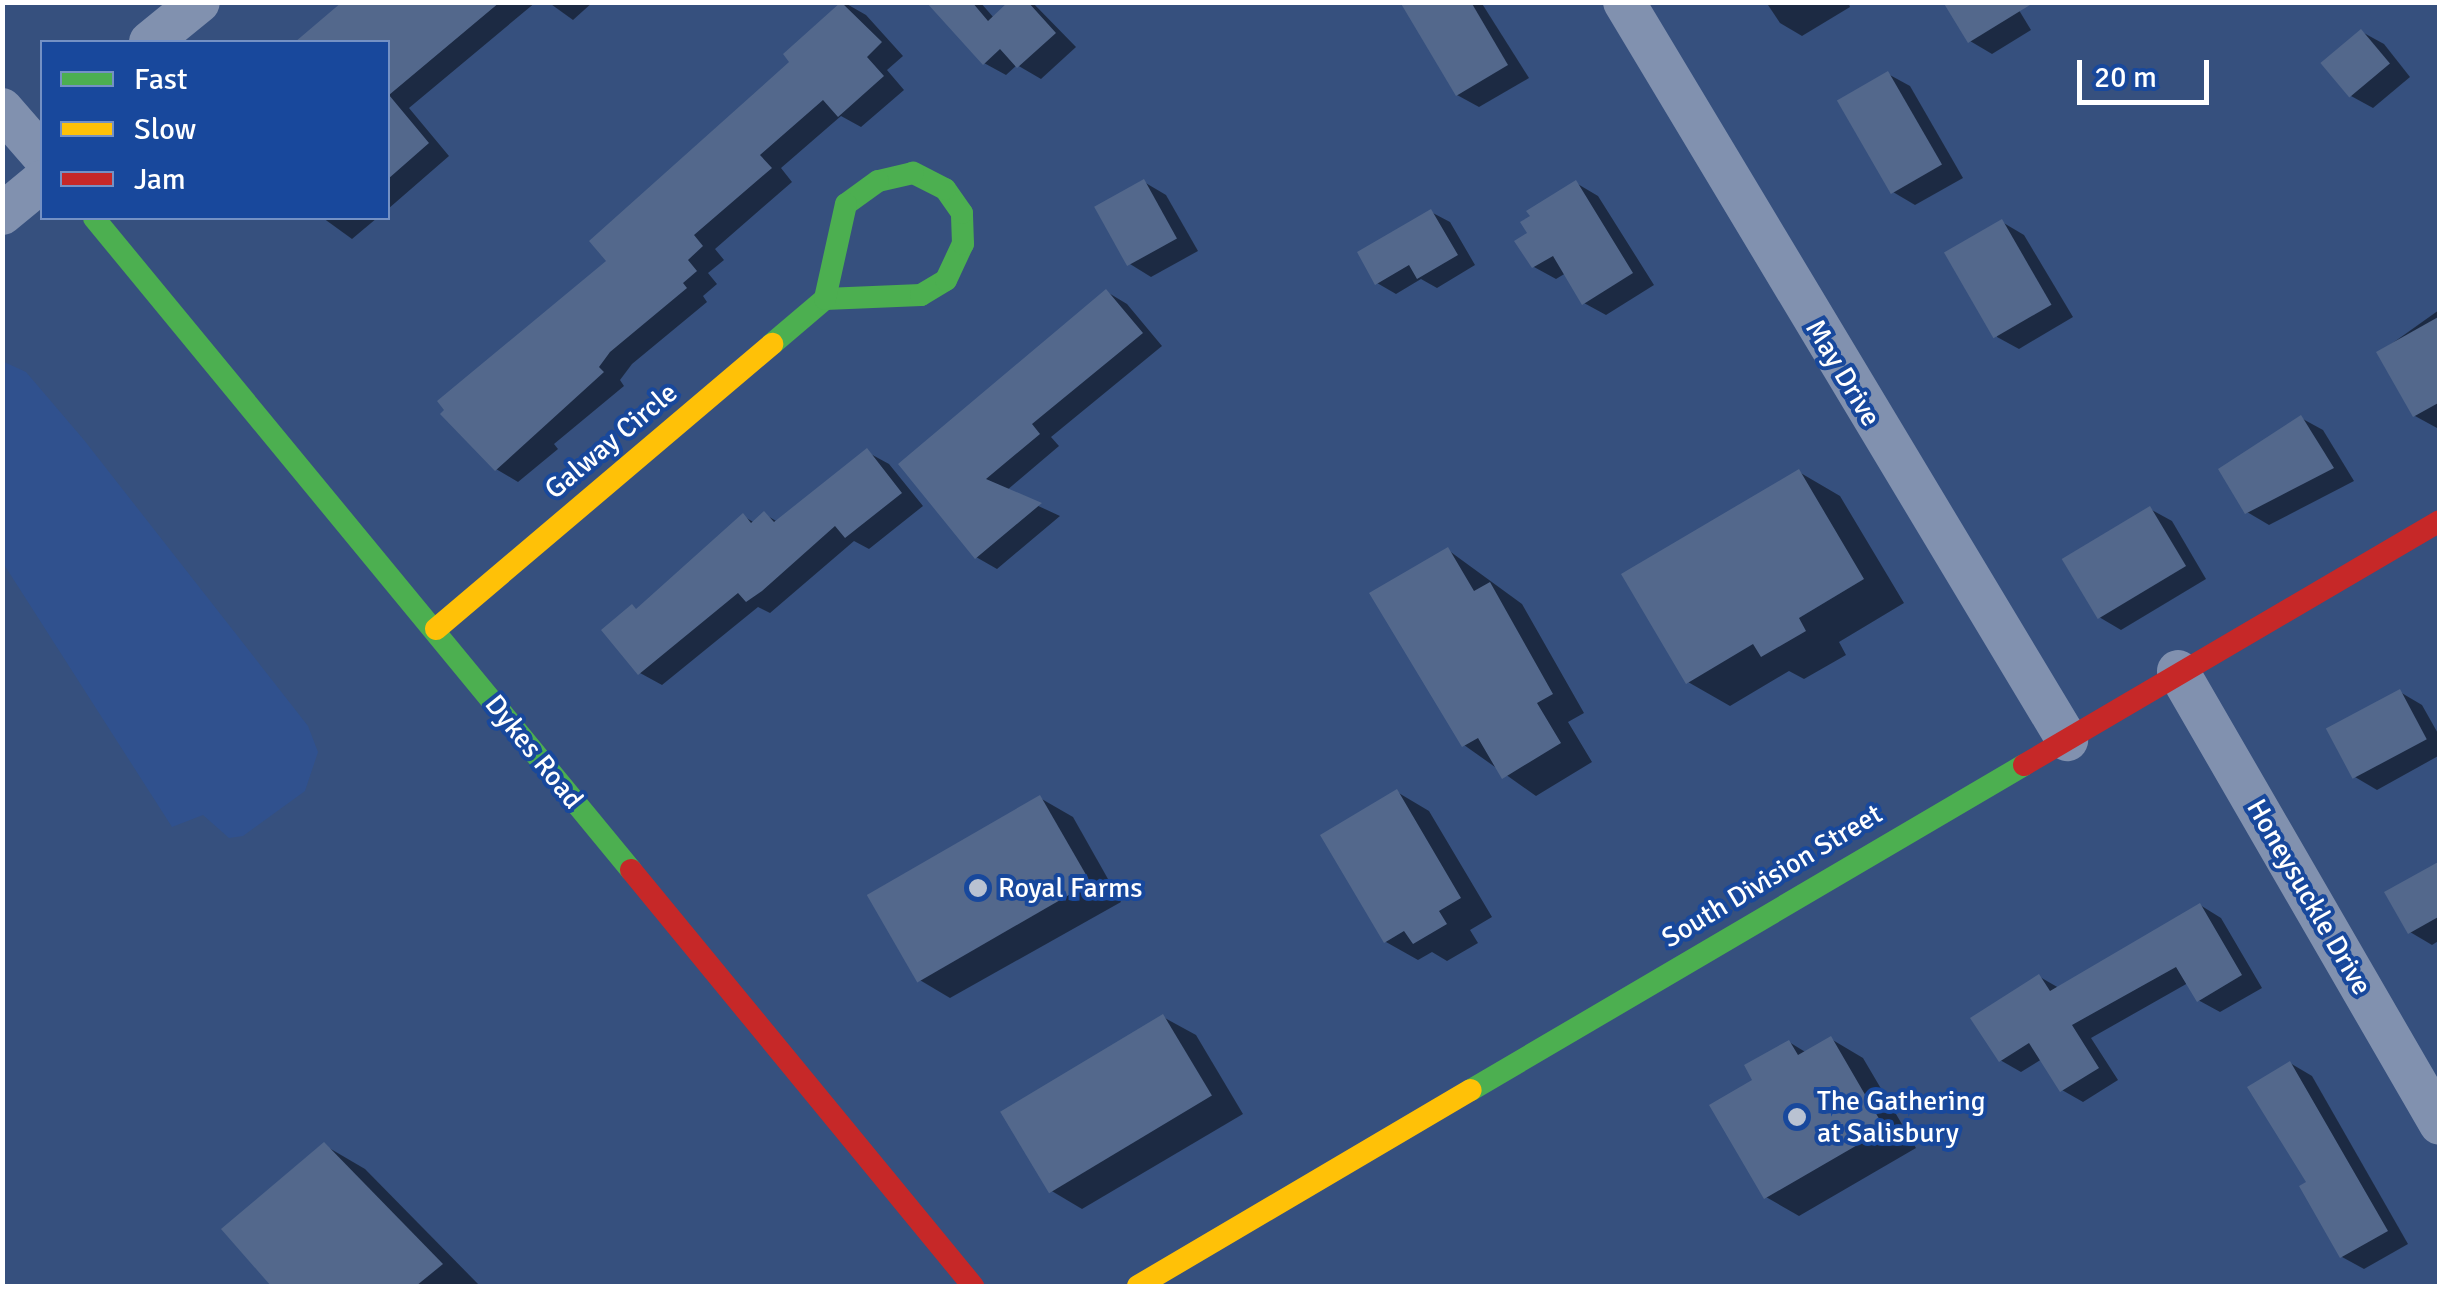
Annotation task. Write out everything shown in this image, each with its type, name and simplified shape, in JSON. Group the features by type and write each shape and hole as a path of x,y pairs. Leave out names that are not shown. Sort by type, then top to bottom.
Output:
{"street":[{"path":"152,40 199,2"},
{"name":"May Drive","path":"1624,2 2067,740"},
{"path":"2,214 24,136"},
{"path":"913,174 945,188 962,213 962,244 946,280 920,295 825,299 846,204 878,180 913,174"},
{"name":"Dykes Road","path":"96,220 973,1286"},
{"name":"Galway Circle","path":"436,630 825,299"},
{"name":"South Division Street","path":"1138,1286 2178,671 2440,521"},
{"name":"Honeysuckle Drive","path":"2178,671 2440,1124"}],"water":[{"path":"2,361 26,372 84,440 308,726 318,752 305,791 243,836 229,838 203,815 172,827 3,563"}],"building":[{"path":"342,2 500,2 390,94 390,40 297,40"},
{"path":"841,2 882,42 867,57 884,76 838,117 823,100 760,155 772,168 694,235 703,246 688,260 697,271 683,283 687,288 610,352 599,367 604,372 495,471 440,414 444,410 437,401 606,261 589,241 789,62 783,54"},
{"path":"926,2 972,2 988,21 1008,2 1028,2 1056,33 1017,68 1000,49 983,65"},
{"path":"1400,2 1471,2 1508,65 1456,96"},
{"path":"1943,2 2035,2 1968,43"},
{"path":"2361,29 2390,63 2349,98 2320,63"},
{"path":"1888,71 1942,165 1891,194 1837,100"},
{"path":"390,96 429,143 390,177"},
{"path":"1144,179 1177,238 1127,266 1094,207"},
{"path":"1576,180 1633,273 1582,305 1553,256 1532,268 1514,241 1527,233 1520,222 1530,216 1526,211"},
{"path":"1431,209 1458,255 1417,279 1409,265 1375,285 1357,252"},
{"path":"2002,219 2052,305 1993,338 1944,252"},
{"path":"1106,289 1143,333 1032,424 1040,434 986,479 1042,503 975,559 898,464"},
{"path":"2440,316 2440,402 2413,417 2376,352"},
{"path":"2301,415 2334,468 2245,514 2218,469"},
{"path":"867,448 902,493 845,538 835,526 762,591 746,602 738,593 638,675 601,630 632,604 636,609 743,513 751,523 764,511 774,522"},
{"path":"1799,469 1864,579 1799,618 1806,631 1761,657 1753,644 1686,684 1621,574"},
{"path":"2150,506 2186,566 2098,619 2062,559"},
{"path":"1448,547 1474,591 1490,582 1553,694 1537,703 1561,743 1502,779 1478,738 1462,747 1369,593"},
{"path":"2400,689 2427,739 2353,779 2326,728"},
{"path":"1397,789 1461,898 1439,911 1447,924 1413,944 1404,931 1384,943 1320,835"},
{"name":"Royal Farms","path":"1040,795 1090,882 917,982 867,895"},
{"path":"2440,861 2440,916 2408,934 2384,892"},
{"path":"2200,903 2242,975 2197,1002 2176,967 2072,1025 2099,1068 2060,1092 2029,1043 1999,1062 1970,1018 2039,974 2050,991"},
{"path":"1163,1014 1212,1095 1049,1193 1000,1112"},
{"name":"The Gathering at Salisbury","path":"1831,1036 1885,1129 1764,1199 1709,1105 1752,1080 1744,1065 1789,1040 1798,1055"},
{"path":"2290,1061 2388,1231 2340,1258 2299,1186 2306,1182 2247,1087"},
{"path":"324,1142 443,1264 416,1286 271,1286 221,1229"}],"traffic: fast":[{"path":"772,344 825,299 921,295 946,280 963,244 962,213 945,189 913,173 878,181 846,204 825,299"},
{"path":"96,220 631,870"},
{"path":"1471,1090 2024,765"}],"traffic: slow":[{"path":"436,629 772,344"},
{"path":"1138,1286 1471,1090"}],"traffic: jam":[{"path":"2024,765 2440,521"},
{"path":"631,870 973,1286"}],"place":[{"name":"Royal Farms","path":"978,888"},
{"name":"The Gathering at Salisbury","path":"1797,1117"}]}
